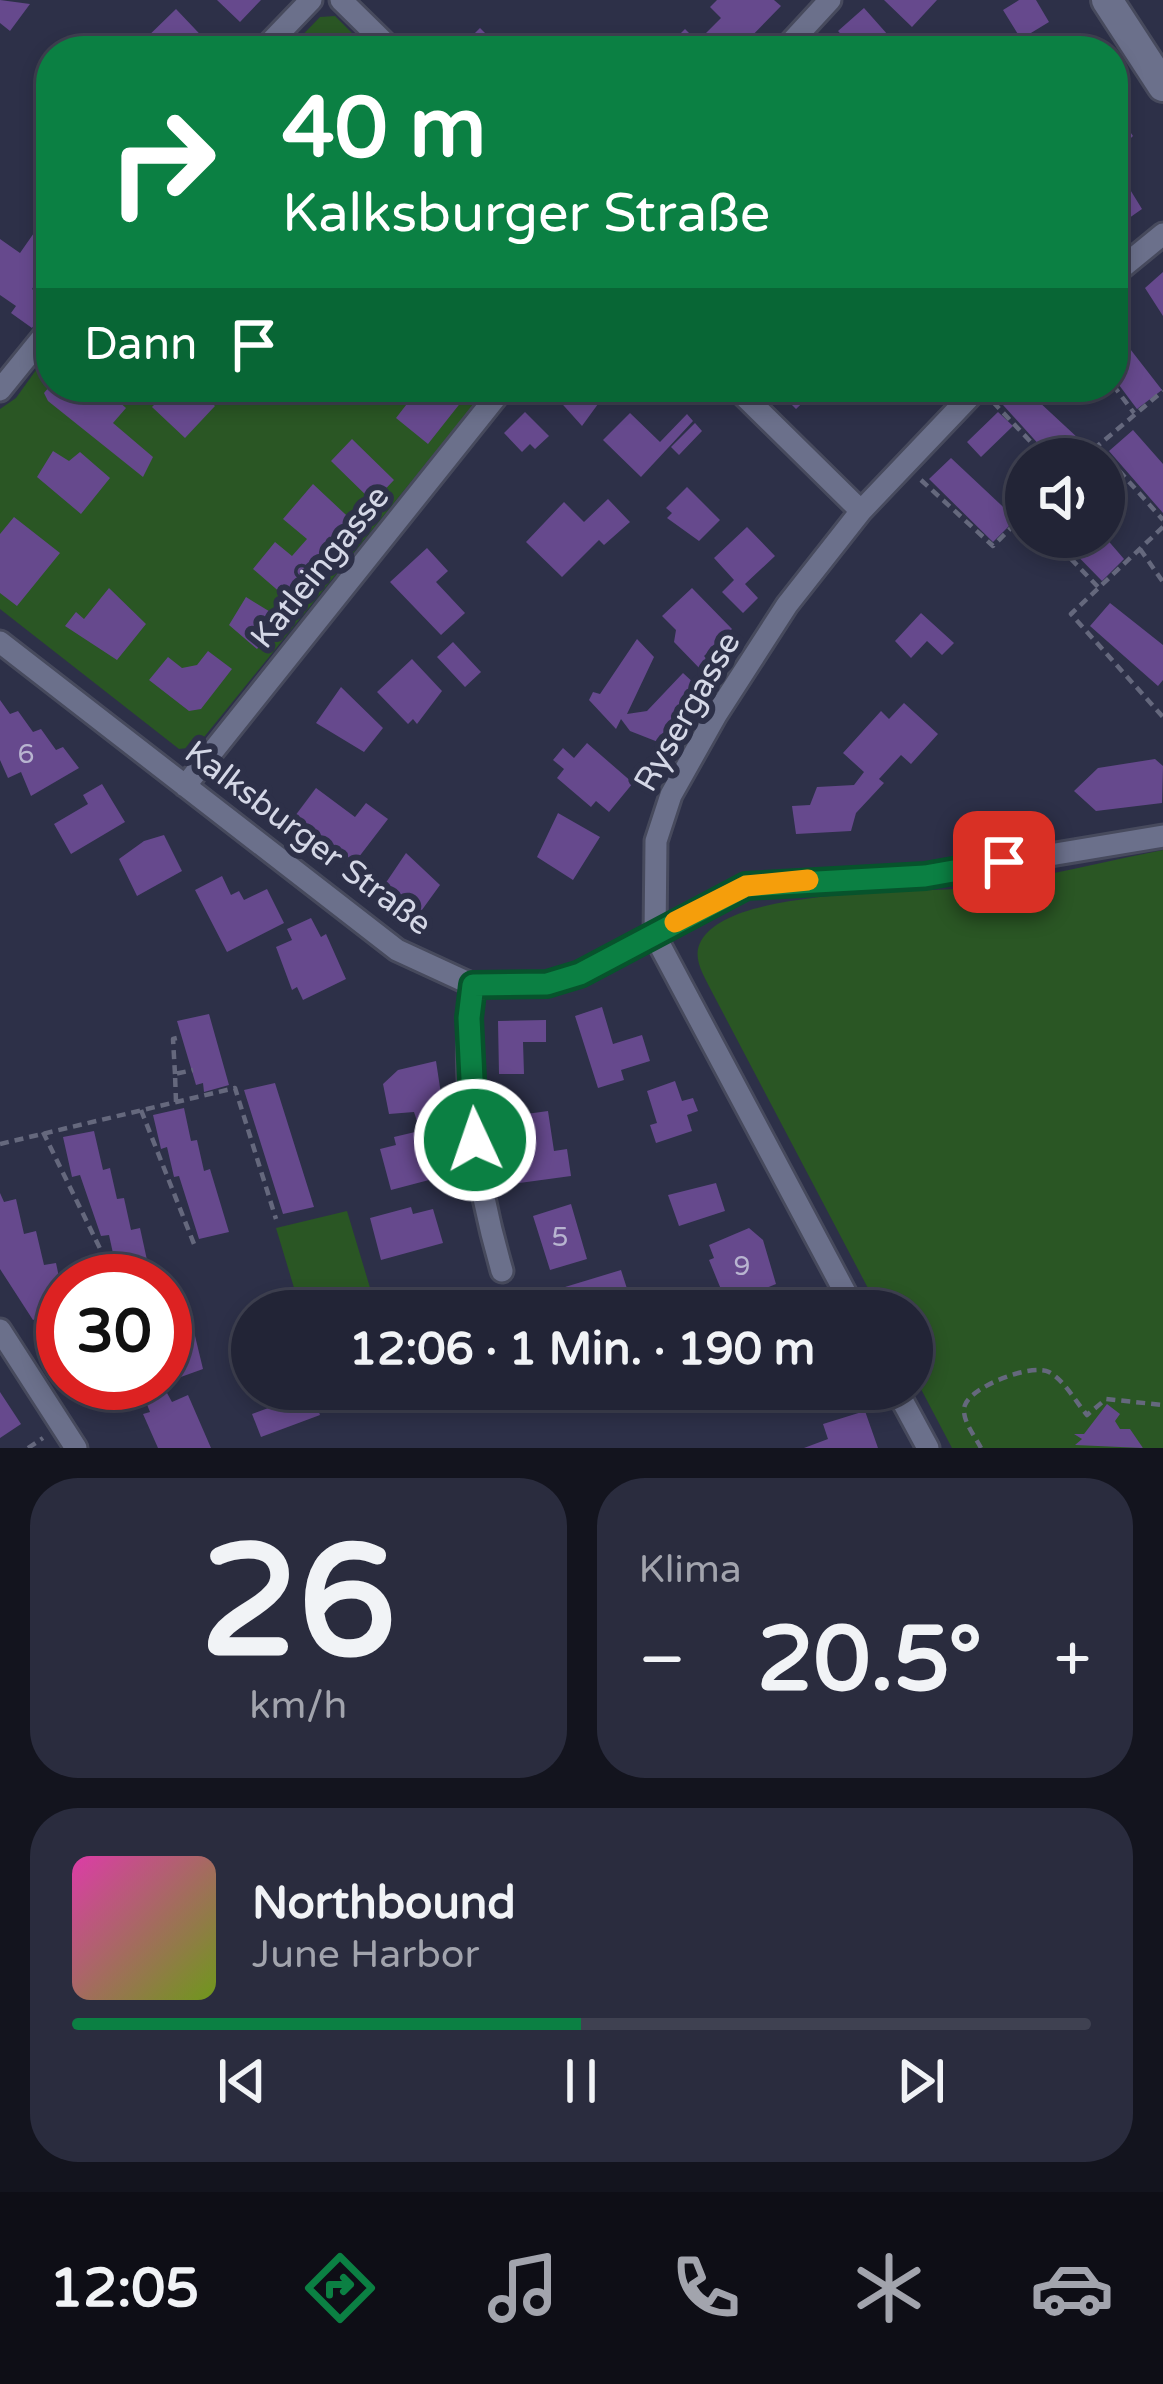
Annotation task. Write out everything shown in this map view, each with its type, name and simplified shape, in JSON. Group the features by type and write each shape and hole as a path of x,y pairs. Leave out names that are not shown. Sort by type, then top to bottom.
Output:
{"street":[{"path":"276,36 311,0"},
{"path":"341,0 378,36"},
{"path":"796,36 830,0"},
{"path":"1107,0 1163,86"},
{"path":"1128,263 1163,234"},
{"path":"0,391 36,346"},
{"name":"Katleingasse","path":"185,786 492,402"},
{"path":"750,402 861,511"},
{"name":"Rysergasse","path":"844,1290 655,936 651,871 671,794 787,605 861,511 965,402"},
{"name":"Kalksburger Straße","path":"0,642 397,950 473,985 547,984 580,974 746,886 925,876 1163,836"},
{"path":"473,985 469,1018 475,1140 502,1271"},
{"path":"0,1330 76,1448"},
{"path":"907,1410 928,1448"}],"path":[{"path":"1107,438 1163,391"},
{"path":"1128,402 1134,413"},
{"path":"995,404 1030,438"},
{"path":"1125,473 1163,524 1071,614 1105,644 1163,717"},
{"path":"918,478 993,546 1005,534"},
{"path":"1140,549 1163,582"},
{"path":"1073,558 1099,588"},
{"path":"1132,678 1140,670"},
{"path":"176,1102 173,1039 181,1037"},
{"path":"175,1074 193,1070"},
{"path":"0,1144 235,1088 276,1219"},
{"path":"141,1110 194,1244"},
{"path":"44,1132 102,1254"},
{"path":"981,1448 964,1416 967,1400 981,1388 1035,1370 1051,1373 1089,1417 1106,1399 1163,1405"},
{"path":"28,1448 47,1436"}],"green space":[{"path":"335,16 355,36 302,36 320,17"},
{"path":"36,370 36,402 476,402 196,747 179,749 0,609 0,409 16,398"},
{"path":"1163,850 1163,1448 952,1448 932,1410 933,1290 869,1290 698,961 701,941 719,923 749,910 827,896 974,887"},
{"path":"347,1211 371,1290 295,1290 276,1228"}],"building":[{"path":"0,0 30,4 10,31 0,23"},
{"path":"217,0 261,0 240,22"},
{"path":"717,0 774,0 781,6 752,36 709,36 706,33 721,18 710,7"},
{"path":"884,0 937,0 912,27"},
{"path":"1019,0 1036,0 1049,22 1019,36 1003,10"},
{"path":"864,8 888,35 842,36 838,31"},
{"path":"176,9 202,36 148,36"},
{"path":"1128,186 1142,209 1128,219"},
{"path":"36,230 36,283 32,289 36,292 36,322 32,328 11,313 16,306 0,295 0,239 20,253"},
{"path":"1163,272 1163,316 1145,288"},
{"path":"1128,346 1162,390 1137,409 1128,397"},
{"path":"49,402 119,402 126,408 113,423 153,457 143,477"},
{"path":"157,402 211,402 215,406 185,438 152,407"},
{"path":"408,402 461,402 428,444 396,418"},
{"path":"560,402 599,402 582,426"},
{"path":"1006,402 1039,402 1078,438 1033,438 1003,405"},
{"path":"525,412 549,436 535,449 530,444 522,452 504,433"},
{"path":"998,412 1013,426 981,457 967,442"},
{"path":"630,413 660,442 687,414 693,421 641,477 603,440"},
{"path":"695,423 702,431 679,455 671,447"},
{"path":"1133,430 1163,464 1163,513 1125,469 1124,438"},
{"path":"352,439 394,480 373,502 331,461"},
{"path":"53,451 69,461 80,452 110,478 81,514 37,477"},
{"path":"951,458 1005,509 1005,530 993,542 929,479"},
{"path":"313,484 360,528 290,601 253,569 275,542 292,556 307,539 283,519"},
{"path":"687,487 720,520 699,541 667,518 672,513 666,508"},
{"path":"608,499 630,522 604,545 599,540 562,577 526,542 564,502 584,522"},
{"path":"14,517 60,553 17,606 0,593 0,534"},
{"path":"747,527 775,556 745,584 758,598 743,613 722,592 734,580 714,558"},
{"path":"427,548 448,571 436,582 465,613 441,635 390,582"},
{"path":"1080,558 1123,558 1102,581"},
{"path":"109,588 146,624 117,660 65,626 76,612 84,619"},
{"path":"692,588 732,629 704,656 712,665 704,673 674,642 676,630 662,616"},
{"path":"246,597 277,616 274,620 279,624 257,649 229,625"},
{"path":"1110,603 1163,645 1163,680 1158,686 1090,626"},
{"path":"921,613 954,643 942,655 927,641 911,658 895,641"},
{"path":"637,639 654,657 627,714 647,711 683,673 696,685 658,742 630,731 621,719 616,729 589,700 593,692 600,694"},
{"path":"453,642 481,672 465,687 437,657"},
{"path":"208,651 232,669 201,709 189,711 149,680 168,657 182,668 197,665"},
{"path":"412,659 442,691 417,724 413,719 408,724 377,692"},
{"path":"341,687 383,728 364,752 316,723"},
{"path":"0,700 10,714 18,711 33,732 41,729 56,750 63,747 79,768 31,796 21,772 8,778 0,760"},
{"path":"904,703 938,734 911,764 901,755 879,779 884,783 856,813 851,831 796,834 792,806 810,805 817,787 854,785 864,772 843,753 881,711 889,719"},
{"path":"587,743 633,783 609,812 596,801 591,807 557,778 564,769 553,760 563,748 574,758"},
{"path":"1155,759 1163,766 1162,803 1096,811 1074,791 1098,768"},
{"path":"102,784 125,822 71,854 54,824 88,804 83,795"},
{"path":"316,788 355,817 366,803 388,819 352,866 295,816"},
{"path":"558,813 600,837 573,880 537,857"},
{"path":"164,835 182,871 137,896 119,859 144,841"},
{"path":"406,853 440,885 419,914 383,887"},
{"path":"222,876 231,895 239,891 244,900 267,889 284,923 227,952 195,890"},
{"path":"311,918 321,937 326,934 346,979 303,1000 297,987 292,990 276,947 292,940 287,929"},
{"path":"602,1007 613,1044 642,1035 650,1061 621,1070 624,1080 598,1088 575,1016"},
{"path":"209,1014 229,1085 204,1092 203,1083 196,1085 177,1021"},
{"path":"546,1020 546,1042 523,1042 524,1074 499,1074 498,1021"},
{"path":"436,1061 444,1114 417,1121 414,1112 389,1114 383,1084 398,1070"},
{"path":"675,1081 682,1101 693,1098 698,1111 687,1115 692,1131 656,1143 650,1125 657,1123 647,1091"},
{"path":"275,1083 314,1207 283,1214 244,1090"},
{"path":"184,1108 191,1141 197,1140 204,1171 210,1169 229,1232 199,1239 167,1147 161,1149 153,1115"},
{"path":"548,1111 554,1151 567,1149 571,1176 512,1184 509,1160 518,1159 512,1116"},
{"path":"436,1127 448,1175 391,1190 380,1149 396,1145 394,1137"},
{"path":"94,1131 103,1170 110,1168 117,1199 124,1198 131,1230 140,1228 146,1254 113,1254 109,1235 101,1236 80,1175 72,1177 63,1137"},
{"path":"716,1183 725,1211 679,1226 668,1195"},
{"path":"0,1193 4,1202 16,1199 24,1234 36,1231 41,1254 36,1254 36,1319 0,1269"},
{"path":"571,1204 587,1259 550,1270 533,1216"},
{"path":"411,1207 413,1214 433,1209 443,1243 381,1260 370,1218"},
{"path":"749,1228 763,1240 776,1284 761,1290 721,1290 709,1260 714,1258 709,1245"},
{"path":"621,1270 627,1290 566,1290"},
{"path":"192,1323 203,1369 192,1373"},
{"path":"0,1392 21,1424 0,1438"},
{"path":"192,1404 211,1448 158,1448 143,1414 192,1410"},
{"path":"1107,1404 1120,1414 1115,1421 1120,1429 1130,1429 1143,1448 1075,1445 1082,1439 1074,1434 1084,1434"},
{"path":"318,1410 320,1415 261,1437 252,1414"},
{"path":"865,1411 878,1448 804,1448 828,1439 823,1424"}],"slow traffic":[{"path":"675,922 718,896 746,886 808,880"}],"route":[{"path":"475,1140 469,1018 473,985 547,984 580,974 655,936 718,896 746,886 925,876 1004,862"}]}
